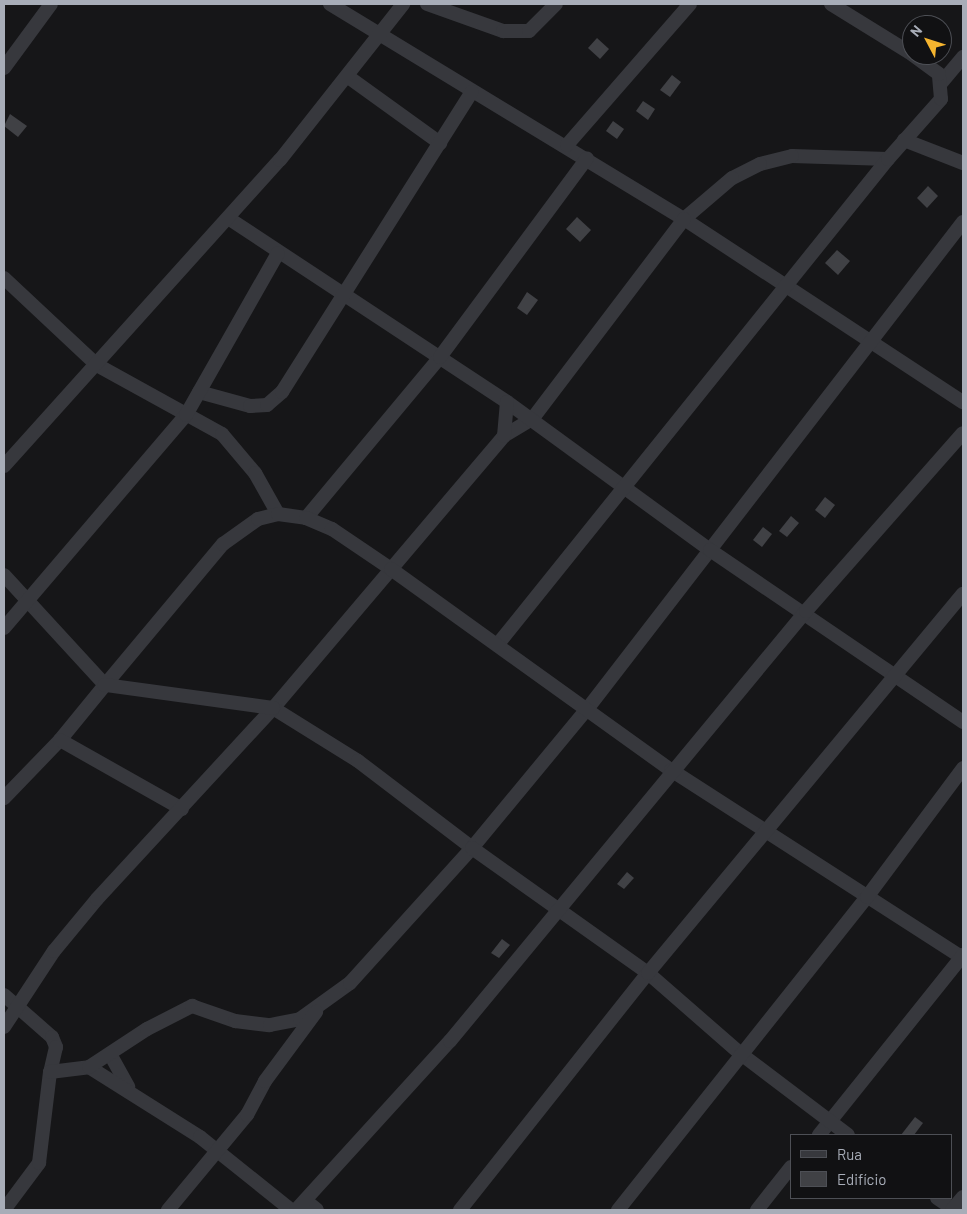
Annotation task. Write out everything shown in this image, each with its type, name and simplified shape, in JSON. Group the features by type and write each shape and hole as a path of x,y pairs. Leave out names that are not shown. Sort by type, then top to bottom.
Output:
{"street":[{"path":"4,68 52,4"},
{"path":"330,4 472,92 567,145 684,218 789,285 872,343 963,402"},
{"path":"4,466 228,218 347,76 403,4"},
{"path":"427,4 503,31 528,31 556,4"},
{"path":"567,145 690,4"},
{"path":"831,4 902,49"},
{"path":"498,644 789,285 888,159 941,99 942,82 963,57"},
{"path":"923,65 942,82"},
{"path":"347,76 440,143"},
{"path":"199,392 250,406 267,405 282,392 472,92"},
{"path":"904,140 963,163"},
{"path":"4,1027 17,1010 54,951 147,840 182,809 273,708 504,436 532,419 684,218 732,178 760,164 792,156 888,159"},
{"path":"306,518 440,357 586,158"},
{"path":"228,218 278,253 440,357 532,419 710,550 806,611 963,722"},
{"path":"50,1072 89,1067 192,1006 236,1021 270,1025 300,1019 320,1008 350,983 472,848 588,708 872,343 963,222"},
{"path":"4,628 30,600 186,415 278,253"},
{"path":"4,278 97,365 222,434 236,448 278,514"},
{"path":"504,436 507,402"},
{"path":"317,1210 301,1206 560,912 671,770 806,611 963,433"},
{"path":"4,798 60,740 223,544 258,519 278,514 306,518 391,569 588,708 671,770 963,957 820,1134"},
{"path":"4,575 30,600 105,684 273,708 358,761 472,848 648,973 741,1054 846,1134"},
{"path":"460,1210 648,973 963,594"},
{"path":"60,740 182,809"},
{"path":"618,1210 867,897 963,768"},
{"path":"4,995 17,1010 52,1037 56,1048 50,1072 40,1163 4,1210"},
{"path":"168,1210 218,1151 320,1008"},
{"path":"110,1054 128,1087"},
{"path":"89,1067 128,1087 218,1151 291,1210"},
{"path":"757,1210 790,1168"},
{"path":"938,1199 954,1210 963,1197"}],"building":[{"path":"597,38 609,49 600,59 588,48"},
{"path":"672,75 681,82 670,97 660,90"},
{"path":"643,101 655,109 648,120 636,111"},
{"path":"10,114 27,126 18,137 4,126"},
{"path":"613,121 624,129 617,139 606,131"},
{"path":"928,186 938,196 927,208 917,198"},
{"path":"577,217 591,230 580,242 566,229"},
{"path":"837,250 850,261 838,275 825,263"},
{"path":"527,292 538,300 527,315 517,308"},
{"path":"825,497 835,505 825,518 815,510"},
{"path":"791,516 799,523 787,537 779,531"},
{"path":"763,527 772,534 762,547 753,540"},
{"path":"627,872 634,878 624,889 617,884"},
{"path":"502,939 510,945 499,958 491,953"},
{"path":"915,1117 923,1123 915,1134 902,1134"}]}
